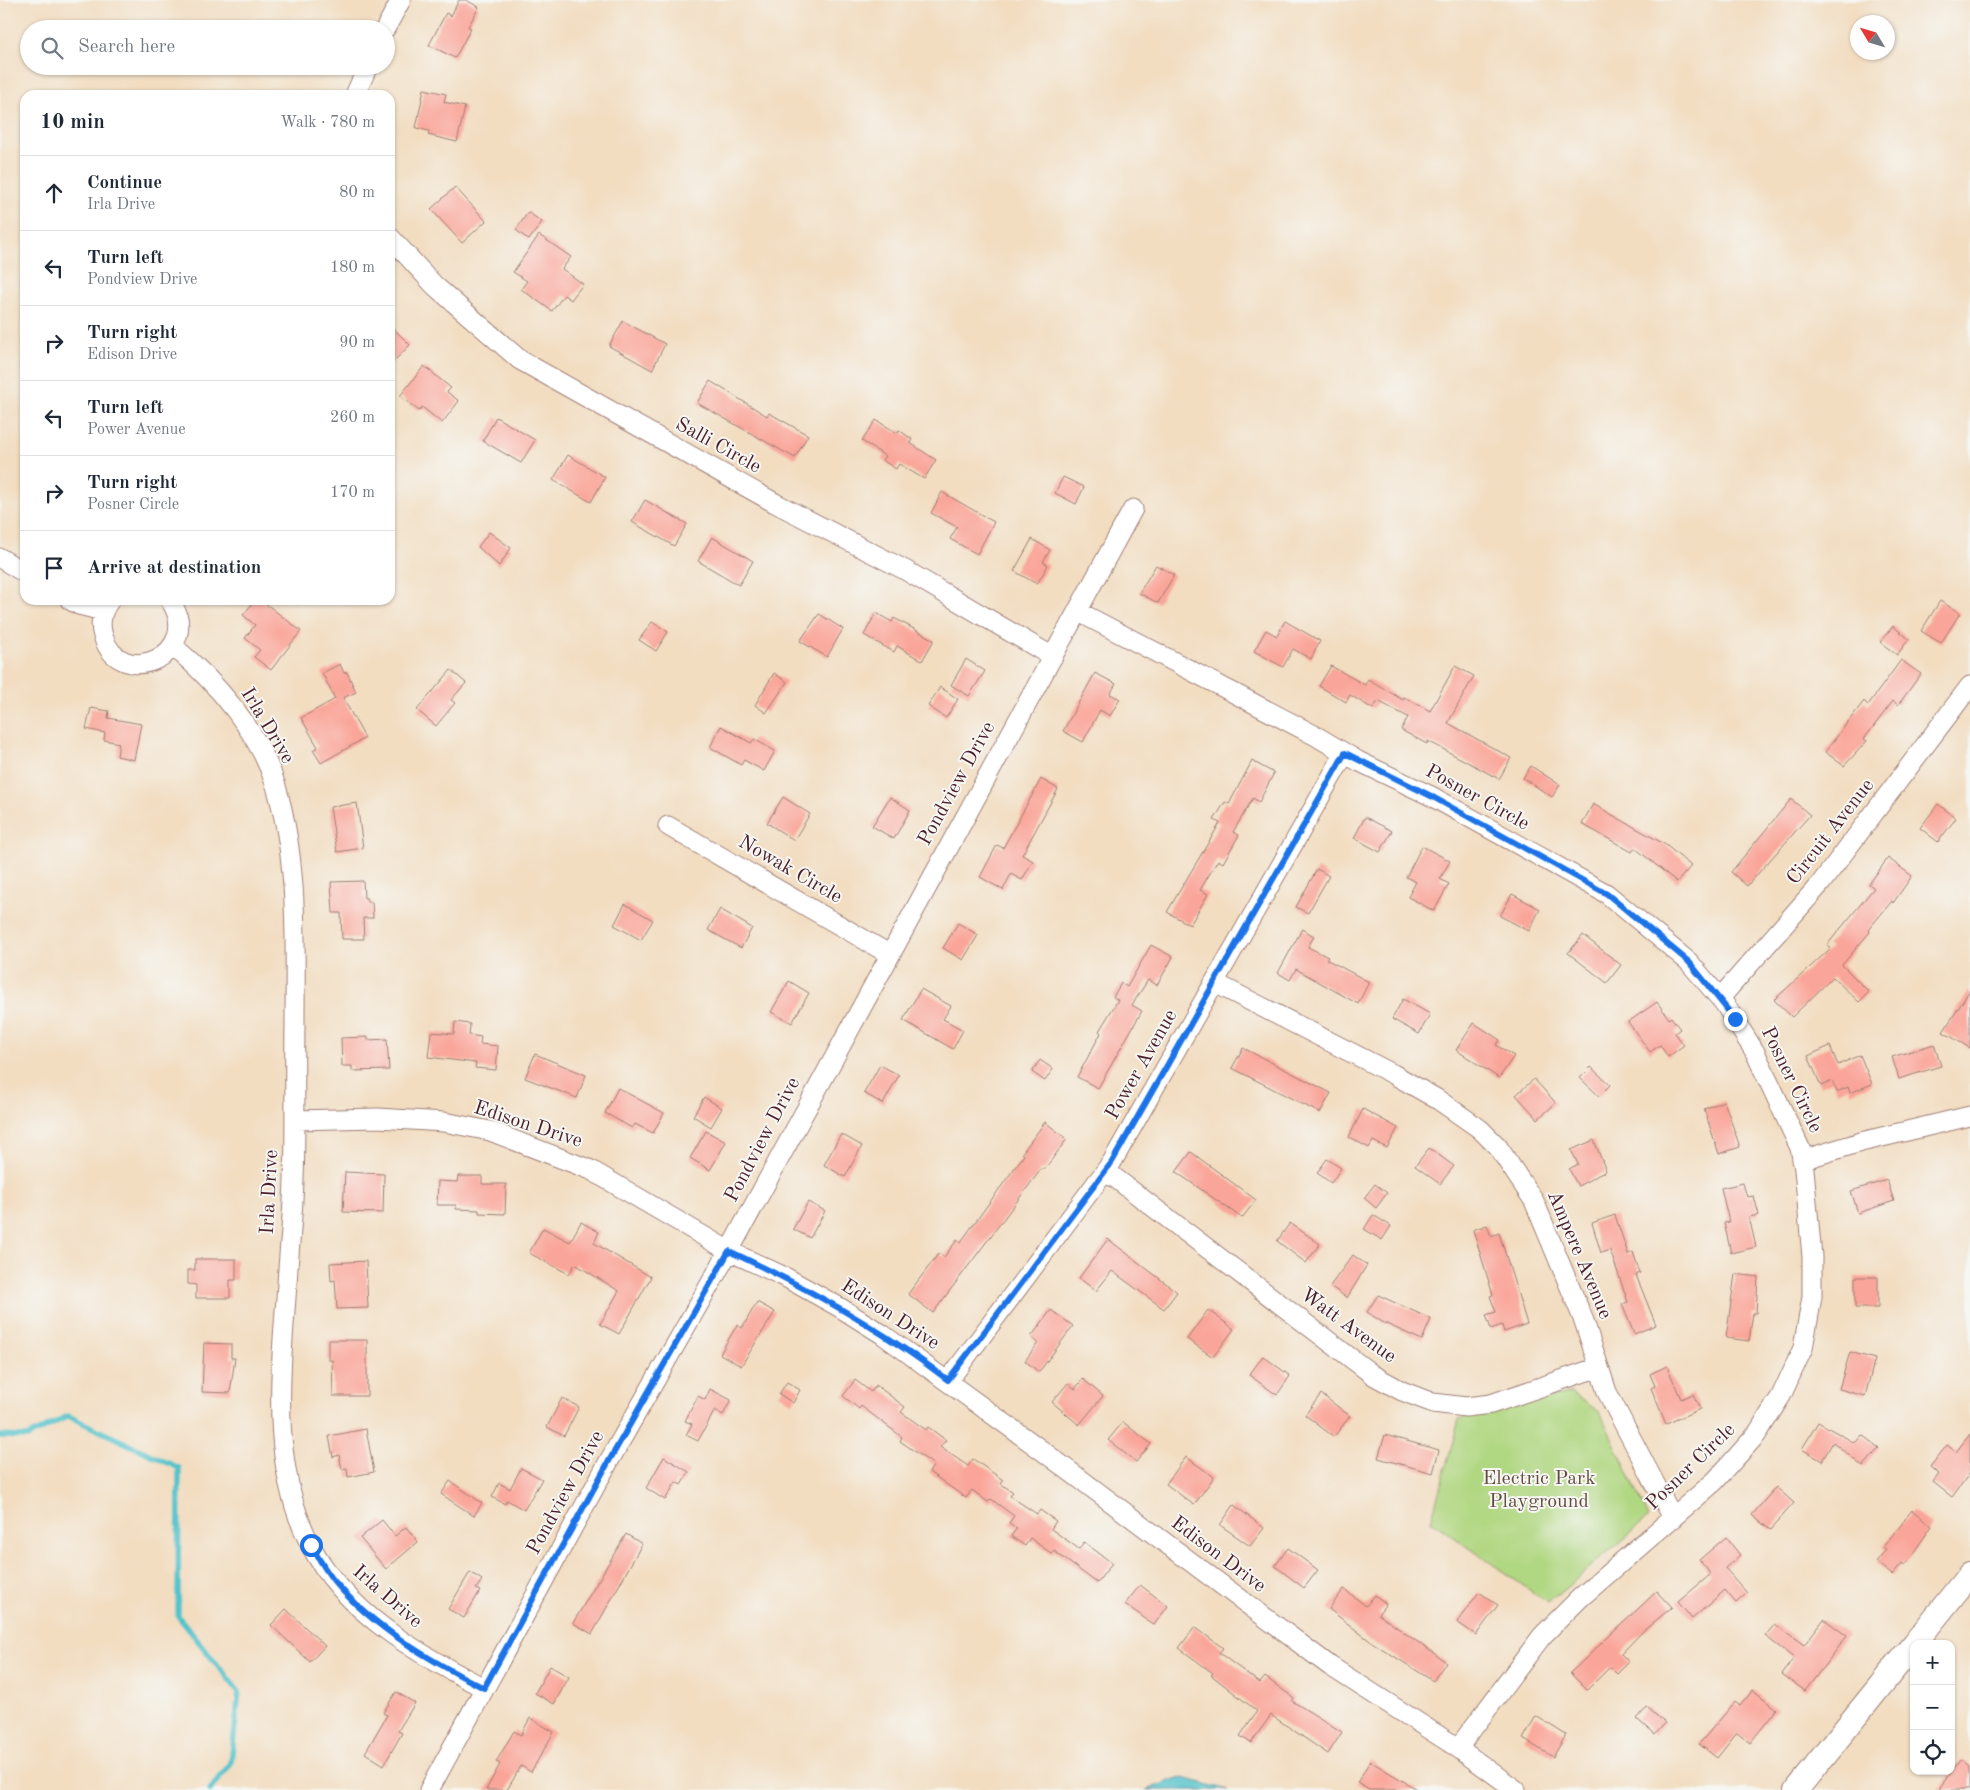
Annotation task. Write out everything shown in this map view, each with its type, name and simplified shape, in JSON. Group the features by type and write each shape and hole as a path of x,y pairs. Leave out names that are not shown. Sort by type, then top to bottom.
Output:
{"main road":[{"path":"1917,1640 1970,1574"},
{"path":"1796,1790 1910,1649"}],"street":[{"path":"390,20 401,0"},
{"path":"357,90 364,75"},
{"name":"Salli Circle","path":"395,242 435,286 520,360 775,503 905,570 1053,657"},
{"name":"Pondview Drive","path":"429,1790 609,1461 729,1251 889,954 1133,509"},
{"path":"0,558 20,570"},
{"path":"79,605 107,606 101,632 104,642 118,658 138,664 158,660 173,646 179,627 174,605"},
{"name":"Posner Circle","path":"1077,611 1345,753 1431,796 1607,894 1682,955 1720,998 1755,1052 1792,1128 1802,1160 1813,1279 1811,1316 1803,1348 1781,1396 1757,1434 1715,1481 1580,1598 1542,1636 1458,1748"},
{"name":"Irla Drive","path":"173,646 194,663 228,700 257,745 276,785 287,842 296,919 295,1120 294,1179 281,1368 281,1441 287,1475 298,1513 311,1545 333,1580 368,1615 414,1649 484,1688"},
{"name":"Circuit Avenue","path":"1720,998 1821,883 1970,686"},
{"name":"Power Avenue","path":"948,1380 1106,1171 1345,753"},
{"name":"Nowak Circle","path":"668,826 889,954"},
{"name":"Ampere Avenue","path":"1215,983 1393,1074 1437,1099 1480,1129 1498,1147 1534,1201 1584,1321 1607,1392 1673,1518"},
{"path":"1802,1160 1861,1142 1970,1116"},
{"name":"Edison Drive","path":"295,1120 378,1118 444,1122 490,1131 591,1170 729,1251 785,1277 839,1307 948,1380 980,1407 1044,1452 1330,1666 1458,1748 1516,1790"},
{"name":"Watt Avenue","path":"1106,1171 1374,1375 1402,1391 1433,1403 1466,1407 1491,1404 1599,1367"}],"green space":[{"name":"Electric Park Playground","path":"1571,1393 1600,1412 1649,1518 1548,1603 1431,1521 1459,1419"}],"water":[{"path":"1180,1777 1228,1790 1146,1790"}],"building":[{"path":"459,0 466,0 479,7 468,27 471,28 455,58 429,45 446,13 451,16"},
{"path":"424,89 446,94 444,102 465,107 457,142 428,135 429,131 416,128"},
{"path":"455,187 486,221 462,243 431,209"},
{"path":"528,212 542,222 529,240 516,230"},
{"path":"539,235 571,257 562,269 583,284 571,300 564,295 552,311 521,289 527,281 513,272"},
{"path":"623,321 665,344 652,370 609,346"},
{"path":"395,330 410,345 395,360"},
{"path":"424,366 451,388 447,392 459,401 442,423 422,407 419,411 400,396"},
{"path":"710,381 767,416 769,413 808,435 795,458 697,403"},
{"path":"496,417 535,440 521,463 483,441"},
{"path":"876,420 897,433 899,430 912,439 910,443 936,460 924,479 899,464 896,469 882,460 885,456 862,441"},
{"path":"568,455 605,477 591,502 553,480"},
{"path":"1063,477 1084,487 1076,504 1055,493"},
{"path":"942,492 994,522 977,554 950,539 957,527 931,513"},
{"path":"645,500 687,524 674,546 632,522"},
{"path":"489,532 511,548 499,566 478,547"},
{"path":"712,537 753,561 739,585 698,561"},
{"path":"1032,539 1050,550 1043,562 1048,565 1037,584 1014,571"},
{"path":"1156,565 1174,575 1158,603 1139,593"},
{"path":"1940,601 1960,613 1941,643 1921,631"},
{"path":"251,605 267,605 301,631 271,670 254,657 260,650 245,638 255,625 243,615"},
{"path":"876,613 892,622 894,618 934,640 922,661 897,646 894,652 864,635"},
{"path":"819,614 843,629 827,657 800,641"},
{"path":"1285,621 1320,641 1311,659 1293,649 1283,667 1254,651 1266,630 1277,636"},
{"path":"652,622 668,632 656,651 639,640"},
{"path":"1893,626 1909,639 1897,655 1880,642"},
{"path":"966,659 985,671 969,696 951,685"},
{"path":"1901,660 1921,674 1898,705 1893,701 1864,739 1867,741 1844,766 1825,752 1864,701 1868,705"},
{"path":"340,664 344,673 347,672 356,692 343,698 365,738 321,763 313,750 318,747 301,718 335,699 322,673"},
{"path":"1331,666 1365,685 1368,679 1403,700 1404,697 1430,711 1455,666 1474,676 1448,723 1511,758 1499,779 1428,741 1427,744 1401,730 1408,717 1378,701 1373,709 1350,695 1346,702 1319,686"},
{"path":"451,670 466,683 451,700 455,703 436,726 417,710"},
{"path":"774,673 787,682 766,713 755,705"},
{"path":"1095,673 1116,684 1110,694 1120,699 1110,716 1100,710 1083,742 1063,731"},
{"path":"940,687 958,699 946,718 928,706"},
{"path":"91,708 109,711 108,718 141,724 134,760 117,756 119,743 104,740 105,733 86,729"},
{"path":"721,726 751,743 754,739 775,751 764,771 744,760 741,765 710,747"},
{"path":"1252,761 1274,773 1259,802 1253,798 1233,832 1239,835 1223,863 1218,860 1200,890 1208,894 1190,925 1167,912 1220,823 1214,820 1225,802 1229,804"},
{"path":"1531,766 1560,785 1552,797 1523,778"},
{"path":"1041,779 1058,789 1022,855 1033,861 1022,880 1011,874 1003,890 980,877 997,845 1003,848"},
{"path":"783,797 810,814 794,840 767,823"},
{"path":"890,797 910,810 894,839 872,826"},
{"path":"1791,799 1810,815 1747,886 1731,872"},
{"path":"357,803 363,848 337,852 330,807"},
{"path":"1593,804 1666,845 1691,866 1677,882 1635,848 1632,852 1582,824"},
{"path":"1938,804 1956,818 1938,842 1920,828"},
{"path":"1365,817 1392,831 1380,852 1354,838"},
{"path":"1422,846 1450,861 1440,879 1449,884 1434,911 1408,897 1416,882 1406,877"},
{"path":"1888,858 1912,876 1893,903 1892,901 1868,930 1870,932 1842,965 1869,992 1859,1002 1833,977 1792,1017 1774,1000 1831,948 1827,945 1874,888 1869,884"},
{"path":"1317,869 1329,876 1308,913 1296,907"},
{"path":"363,881 364,898 367,898 367,902 372,902 373,918 363,918 364,939 342,939 341,913 333,913 331,882"},
{"path":"1512,894 1540,909 1529,931 1500,916"},
{"path":"625,904 653,920 641,940 614,925"},
{"path":"720,909 752,928 741,948 708,930"},
{"path":"958,923 978,935 963,960 943,948"},
{"path":"1302,929 1314,936 1308,947 1369,982 1358,1004 1296,969 1290,980 1278,973"},
{"path":"1583,935 1621,965 1607,983 1568,953"},
{"path":"1151,945 1173,957 1157,985 1148,980 1132,1005 1142,1011 1098,1088 1077,1077 1101,1033 1099,1031 1118,1000 1113,997 1121,983 1127,987"},
{"path":"789,981 809,993 792,1023 771,1012"},
{"path":"921,989 951,1006 943,1019 963,1030 953,1049 903,1020"},
{"path":"1970,990 1970,1048 1943,1032"},
{"path":"1403,999 1430,1014 1419,1034 1392,1019"},
{"path":"1657,1002 1669,1019 1671,1017 1680,1029 1675,1033 1684,1045 1668,1057 1660,1045 1650,1052 1628,1022"},
{"path":"455,1022 470,1024 469,1035 481,1037 480,1044 498,1046 496,1070 475,1068 476,1063 428,1057 431,1032 454,1034"},
{"path":"1474,1023 1500,1040 1496,1045 1514,1056 1499,1078 1456,1050"},
{"path":"368,1037 368,1040 387,1039 389,1070 352,1071 352,1066 342,1066 341,1038"},
{"path":"1934,1044 1941,1066 1899,1079 1892,1057"},
{"path":"1830,1046 1838,1065 1860,1055 1872,1084 1850,1093 1848,1087 1837,1092 1832,1081 1821,1086 1808,1056"},
{"path":"1243,1048 1331,1093 1320,1113 1232,1068"},
{"path":"535,1054 586,1075 577,1098 525,1078"},
{"path":"1040,1060 1053,1069 1045,1081 1032,1072"},
{"path":"880,1065 899,1075 883,1104 864,1093"},
{"path":"1591,1067 1610,1085 1599,1096 1580,1078"},
{"path":"1534,1079 1556,1103 1538,1119 1516,1095"},
{"path":"618,1088 664,1113 653,1133 635,1124 632,1128 605,1113"},
{"path":"704,1097 722,1108 711,1127 693,1116"},
{"path":"1724,1101 1740,1147 1719,1154 1704,1109"},
{"path":"1363,1109 1398,1128 1387,1148 1373,1141 1369,1148 1349,1137"},
{"path":"1045,1122 1067,1139 1044,1170 1042,1168 933,1313 908,1294 939,1253 944,1257 957,1240 960,1243 1024,1155 1022,1153"},
{"path":"706,1131 726,1142 710,1170 690,1158"},
{"path":"841,1134 862,1146 845,1177 824,1165"},
{"path":"1594,1140 1606,1171 1578,1186 1569,1169 1578,1164 1571,1150"},
{"path":"1429,1148 1454,1166 1440,1184 1415,1166"},
{"path":"1191,1152 1256,1200 1242,1218 1176,1172"},
{"path":"1327,1159 1341,1168 1331,1183 1317,1173"},
{"path":"345,1172 384,1174 383,1213 343,1212"},
{"path":"458,1176 482,1176 482,1184 506,1184 505,1214 479,1213 479,1210 456,1209 456,1205 437,1205 438,1181 457,1182"},
{"path":"1887,1180 1894,1201 1858,1213 1851,1191"},
{"path":"1743,1183 1747,1197 1754,1196 1759,1215 1749,1217 1756,1247 1731,1253 1724,1223 1729,1222 1721,1188"},
{"path":"1375,1184 1387,1193 1376,1208 1364,1198"},
{"path":"808,1202 825,1211 810,1238 793,1229"},
{"path":"1373,1215 1391,1226 1382,1240 1364,1229"},
{"path":"1615,1215 1628,1254 1633,1252 1640,1273 1636,1275 1656,1325 1634,1334 1622,1304 1628,1302 1610,1250 1601,1253 1592,1223"},
{"path":"581,1222 599,1232 594,1243 651,1277 619,1334 600,1324 619,1291 575,1264 569,1274 529,1253 543,1228 570,1242"},
{"path":"1290,1223 1320,1244 1306,1263 1277,1241"},
{"path":"1487,1225 1491,1236 1499,1233 1527,1324 1504,1332 1502,1325 1491,1329 1486,1315 1496,1312 1490,1296 1493,1295 1473,1230"},
{"path":"1108,1239 1177,1292 1164,1309 1112,1271 1096,1291 1079,1278"},
{"path":"1353,1255 1367,1265 1347,1298 1330,1286"},
{"path":"195,1259 236,1259 236,1280 230,1280 230,1298 196,1298 196,1285 188,1284 188,1270 195,1270"},
{"path":"366,1261 368,1308 337,1309 335,1280 331,1281 330,1263"},
{"path":"1735,1274 1758,1277 1756,1313 1753,1313 1749,1341 1726,1338"},
{"path":"1855,1277 1878,1277 1878,1308 1855,1308"},
{"path":"1378,1295 1431,1319 1422,1340 1382,1322 1367,1312"},
{"path":"757,1302 775,1312 741,1366 720,1354 737,1325 742,1328"},
{"path":"1051,1310 1073,1326 1039,1372 1025,1361 1038,1343 1031,1337"},
{"path":"1208,1310 1234,1329 1213,1357 1187,1339"},
{"path":"328,1340 367,1340 367,1396 333,1396 332,1360 328,1360"},
{"path":"204,1343 231,1344 231,1358 235,1358 230,1393 202,1392"},
{"path":"1850,1352 1875,1359 1865,1396 1839,1389"},
{"path":"1263,1356 1290,1376 1277,1395 1249,1375"},
{"path":"1667,1366 1681,1399 1693,1394 1700,1409 1666,1424 1651,1388 1655,1386 1650,1374"},
{"path":"1083,1379 1103,1396 1079,1425 1052,1402 1068,1383 1075,1389"},
{"path":"855,1380 871,1392 876,1385 905,1407 901,1412 926,1430 928,1427 946,1440 940,1447 968,1466 973,1459 1003,1480 1001,1484 1013,1492 1010,1496 1037,1514 1040,1510 1056,1521 1051,1529 1079,1549 1084,1542 1112,1563 1097,1583 1054,1551 1052,1554 1030,1538 1025,1546 1011,1536 1017,1528 1009,1523 1014,1516 991,1499 988,1502 972,1490 966,1498 929,1472 934,1465 900,1441 902,1437 861,1406 859,1409 843,1396"},
{"path":"787,1382 800,1390 793,1403 779,1394"},
{"path":"710,1389 731,1400 723,1415 715,1410 698,1441 686,1435 692,1424 685,1421 698,1396 705,1400"},
{"path":"1321,1394 1350,1416 1334,1437 1305,1415"},
{"path":"562,1398 579,1407 564,1436 547,1427"},
{"path":"1123,1422 1151,1444 1136,1462 1108,1440"},
{"path":"1818,1422 1855,1443 1862,1435 1879,1448 1863,1467 1833,1442 1822,1461 1802,1449"},
{"path":"366,1429 374,1472 348,1477 347,1468 342,1469 339,1455 333,1457 329,1436"},
{"path":"1970,1434 1970,1473 1952,1497 1933,1482 1939,1474 1930,1467 1947,1445 1956,1452"},
{"path":"1385,1435 1439,1450 1433,1473 1378,1458"},
{"path":"664,1457 689,1472 681,1485 676,1482 665,1500 646,1488"},
{"path":"1186,1457 1214,1477 1194,1505 1166,1484"},
{"path":"521,1468 542,1479 524,1510 507,1500 505,1504 492,1497 499,1483 510,1489"},
{"path":"450,1481 482,1503 474,1516 441,1494"},
{"path":"1776,1487 1794,1503 1770,1530 1752,1515"},
{"path":"1234,1505 1264,1528 1250,1546 1220,1525"},
{"path":"1912,1510 1932,1526 1905,1565 1902,1563 1892,1575 1876,1562 1886,1549 1883,1547"},
{"path":"382,1520 395,1536 406,1527 418,1542 386,1569 360,1538"},
{"path":"626,1534 642,1544 592,1634 573,1623"},
{"path":"1726,1537 1740,1555 1725,1568 1747,1593 1736,1603 1725,1590 1692,1619 1678,1602 1711,1574 1699,1560"},
{"path":"1288,1548 1318,1570 1304,1588 1275,1566"},
{"path":"470,1572 482,1580 476,1589 480,1591 464,1618 448,1609"},
{"path":"1140,1585 1168,1606 1154,1625 1125,1604"},
{"path":"1344,1589 1366,1606 1375,1595 1386,1604 1378,1614 1446,1662 1433,1681 1370,1641 1329,1609"},
{"path":"1657,1591 1672,1607 1642,1632 1621,1654 1629,1662 1617,1674 1610,1667 1587,1690 1570,1673"},
{"path":"1479,1592 1498,1605 1476,1635 1457,1622"},
{"path":"286,1609 325,1646 310,1662 271,1625"},
{"path":"1824,1619 1847,1636 1805,1691 1782,1674 1794,1658 1765,1636 1775,1624 1804,1645"},
{"path":"1195,1627 1223,1648 1219,1653 1260,1683 1265,1677 1294,1698 1292,1701 1342,1732 1328,1754 1271,1715 1251,1743 1240,1736 1257,1711 1211,1675 1213,1673 1179,1648"},
{"path":"550,1666 569,1677 554,1704 535,1693"},
{"path":"1753,1690 1777,1709 1750,1743 1737,1733 1717,1758 1699,1744 1735,1702 1740,1706"},
{"path":"396,1692 415,1703 398,1731 402,1733 384,1765 365,1753 387,1715 383,1713"},
{"path":"1647,1707 1665,1723 1655,1735 1637,1719"},
{"path":"1536,1716 1566,1735 1553,1757 1523,1739"},
{"path":"530,1718 554,1732 531,1772 521,1766 507,1790 486,1790 500,1764 496,1762 514,1731 521,1735"},
{"path":"1962,1759 1970,1766 1970,1790 1938,1790 1950,1775 1955,1775 1955,1768"},
{"path":"1370,1761 1418,1790 1369,1790 1357,1783"}],"waterway":[{"path":"0,1436 27,1437 68,1416 179,1468 178,1616 239,1692 231,1763 210,1790"}],"route":[{"path":"311,1545 333,1580 368,1615 414,1649 484,1688 609,1461 729,1251 785,1277 839,1307 948,1380 1060,1234 1112,1162 1315,810 1345,753 1431,796 1607,894 1689,962 1735,1019"}]}
